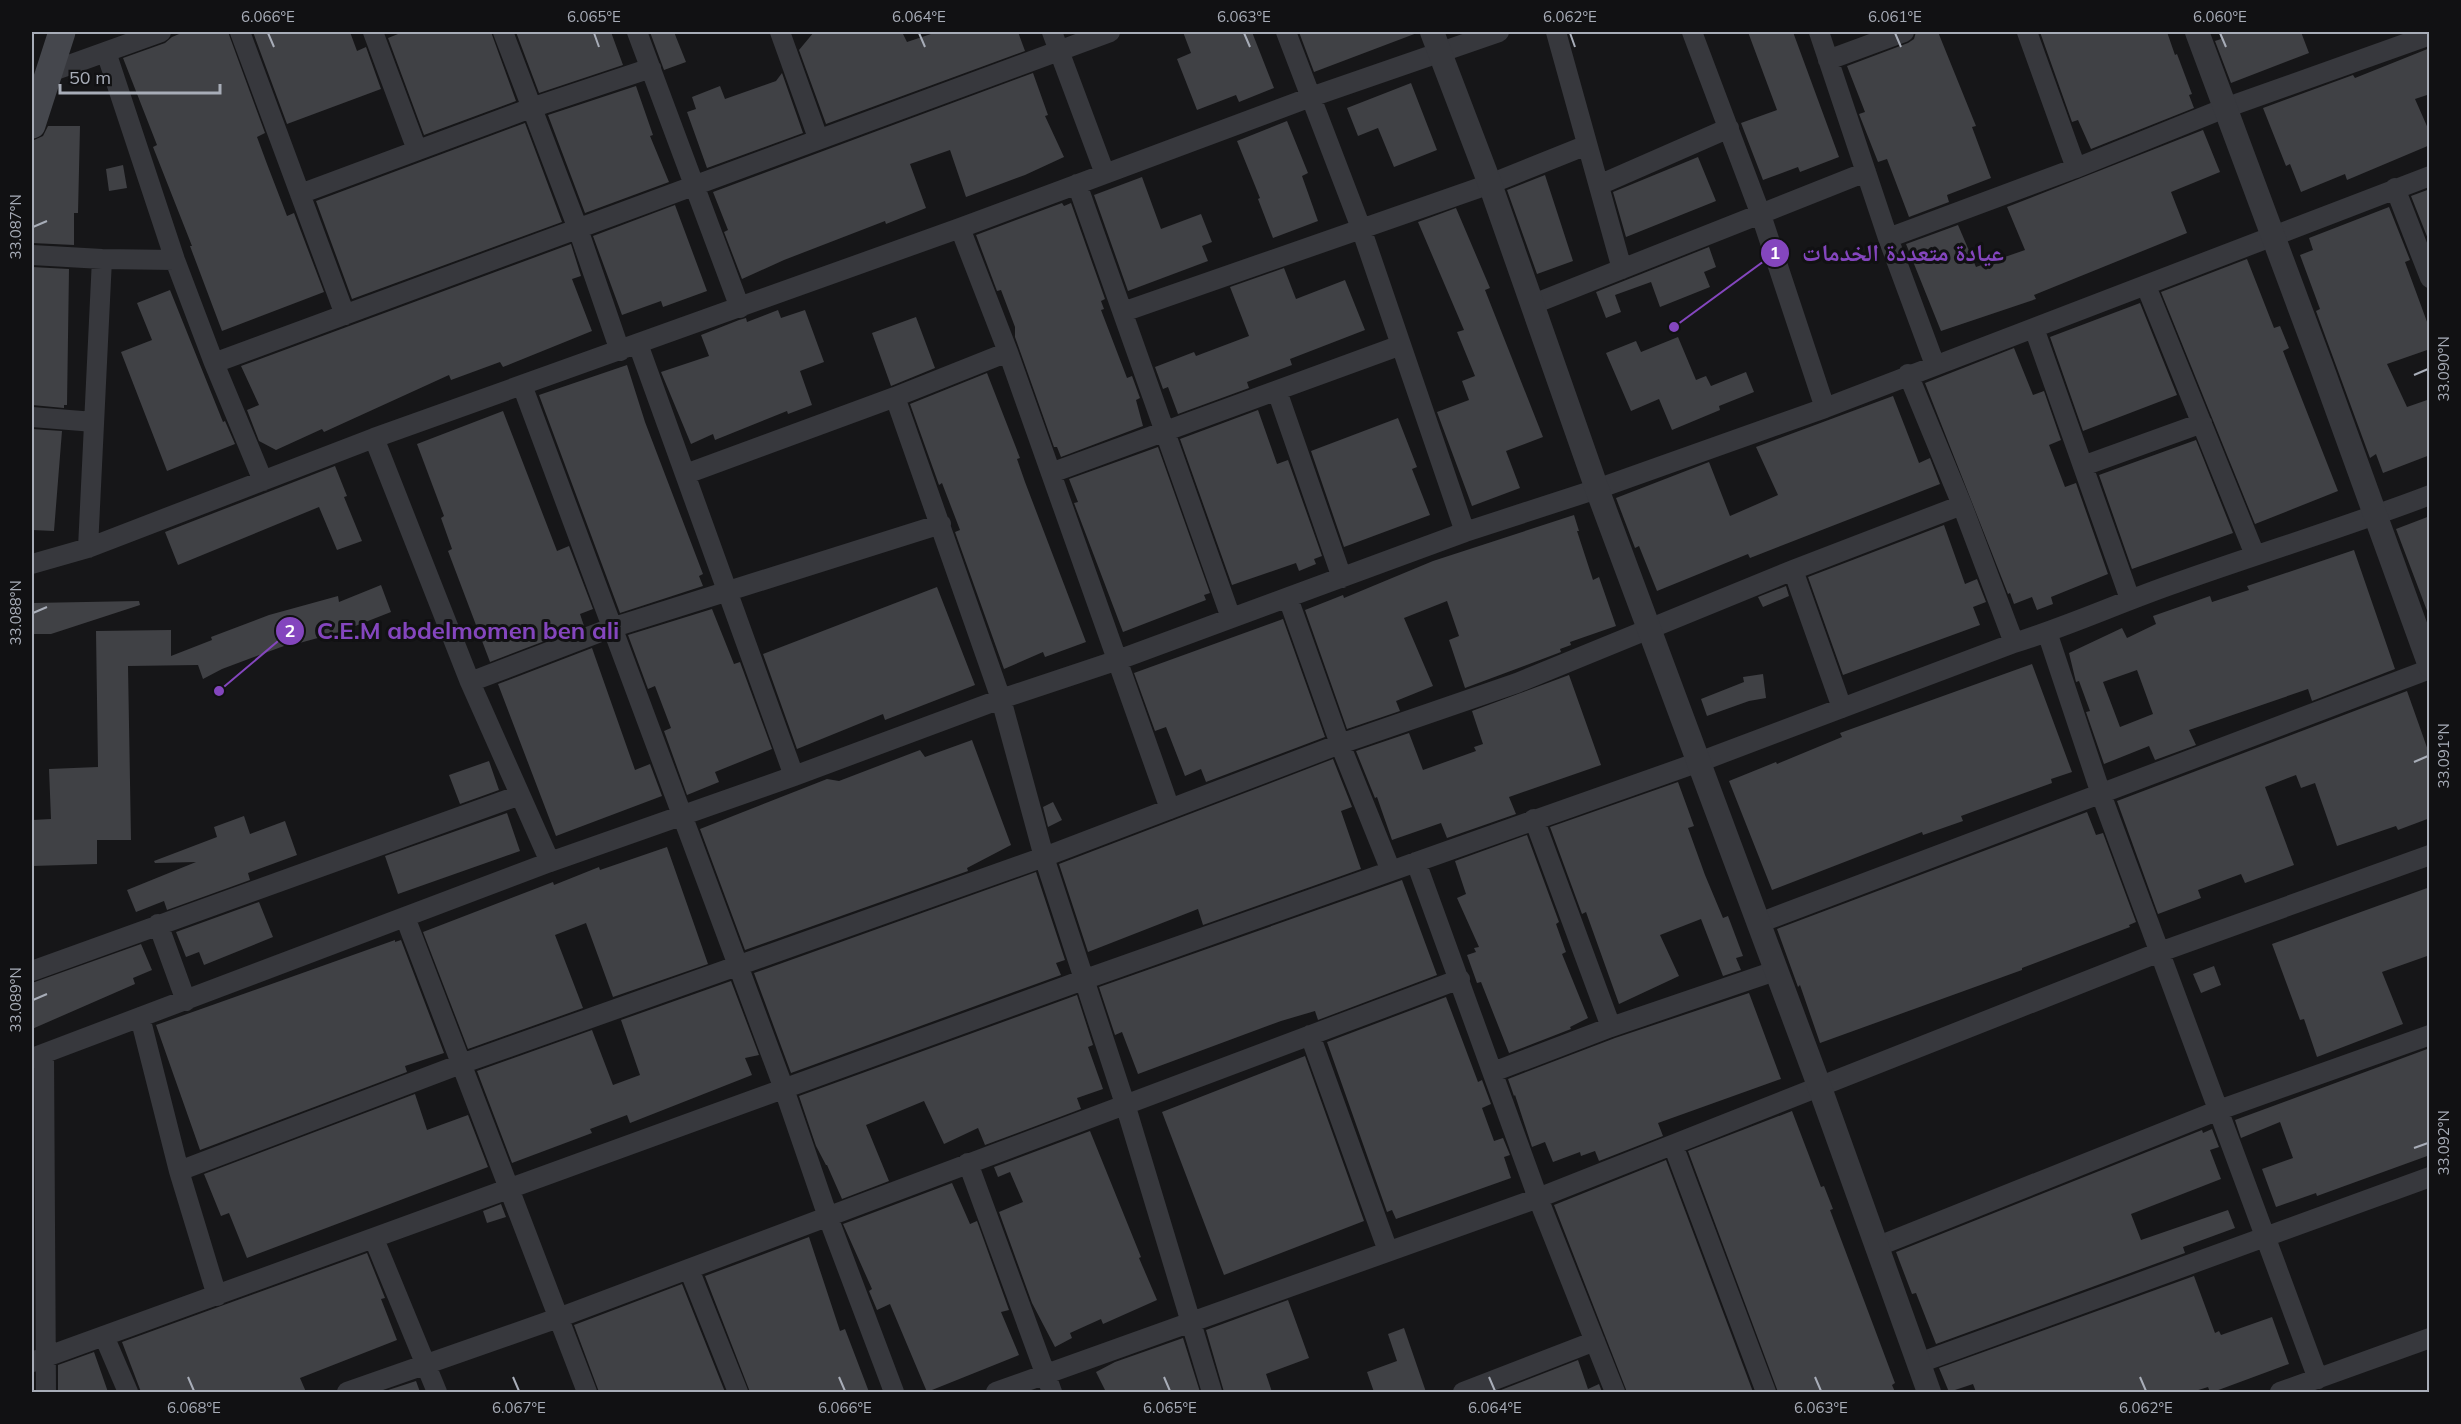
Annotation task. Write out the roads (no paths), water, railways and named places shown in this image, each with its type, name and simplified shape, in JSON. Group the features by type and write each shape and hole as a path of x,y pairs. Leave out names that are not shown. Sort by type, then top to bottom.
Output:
{"main road":[{"path":"32,125 62,32"}],"street":[{"path":"47,73 161,32"},
{"path":"240,32 345,315"},
{"path":"373,32 417,150"},
{"path":"503,32 578,228 686,474 794,776"},
{"path":"637,32 740,308"},
{"path":"780,32 818,138"},
{"path":"214,363 818,138 1056,41 1110,32"},
{"path":"1286,32 1361,228 1465,532"},
{"path":"32,564 88,548 374,438 960,228 1311,97 1436,43 1499,32"},
{"path":"1556,32 1622,269"},
{"path":"1692,32 1761,215 1825,408"},
{"path":"1818,32 1888,238 1935,365"},
{"path":"1828,60 1904,32"},
{"path":"2027,32 2076,168"},
{"path":"1759,923 2430,667 2197,32"},
{"path":"1888,238 2076,168 2225,108 2430,34"},
{"path":"1056,41 1105,174"},
{"path":"1436,43 1490,184 1597,489 1820,1088 1929,1392"},
{"path":"106,52 175,260 214,363 263,481"},
{"path":"300,194 531,108 651,68"},
{"path":"1599,184 1729,128"},
{"path":"1123,312 1490,184 1587,145"},
{"path":"1531,305 1866,172"},
{"path":"46,1392 39,1359 38,1056 550,862 681,817 1000,699 1118,660 1465,532 1597,489 1825,408 1908,374 2146,286 2430,176"},
{"path":"1077,184 1232,618"},
{"path":"2396,188 2430,278"},
{"path":"960,228 1008,352 1170,809"},
{"path":"32,255 175,260"},
{"path":"88,548 102,259"},
{"path":"2146,286 2255,555"},
{"path":"2034,328 2130,599"},
{"path":"1051,473 1401,345"},
{"path":"686,474 895,397 1008,352"},
{"path":"1908,374 1962,506 2014,643"},
{"path":"522,385 894,1392"},
{"path":"1277,391 1342,578"},
{"path":"895,397 1000,699 1044,857 1125,1104 1212,1392"},
{"path":"32,417 94,422"},
{"path":"2083,466 2202,423"},
{"path":"374,438 471,682 550,862"},
{"path":"39,1359 1083,980 1699,762 2048,632 2130,599 2375,516 2430,495"},
{"path":"179,1171 461,1064 1044,857 1340,744 1517,682 1793,570 1962,506"},
{"path":"471,682 611,628 941,524"},
{"path":"1793,570 1842,708"},
{"path":"1288,598 1340,744 1391,871"},
{"path":"2048,632 2101,794 2318,1379"},
{"path":"32,971 520,795"},
{"path":"1534,819 1611,1027"},
{"path":"996,1392 1049,1384 1192,1321 1538,1198 2160,952 2430,855"},
{"path":"1416,862 1538,1198 1615,1392"},
{"path":"405,916 586,1392"},
{"path":"158,924 186,1000"},
{"path":"1493,1072 1611,1027 1775,971"},
{"path":"346,1392 558,1318 1460,979"},
{"path":"140,1017 179,1171 217,1296"},
{"path":"1310,1035 1388,1251"},
{"path":"1876,1247 2219,1110 2430,1035"},
{"path":"1673,1145 1766,1392"},
{"path":"968,1163 1049,1384"},
{"path":"1918,1363 2430,1177"},
{"path":"374,1239 437,1392"},
{"path":"689,1269 738,1392"},
{"path":"104,1336 128,1392"},
{"path":"2280,1392 2430,1338"},
{"path":"1463,1392 1595,1341"}],"place":[{"name":"عيادة متعددة الخدمات","path":"1674,327"},
{"name":"C.E.M abdelmomen ben ali","path":"219,691"}]}
